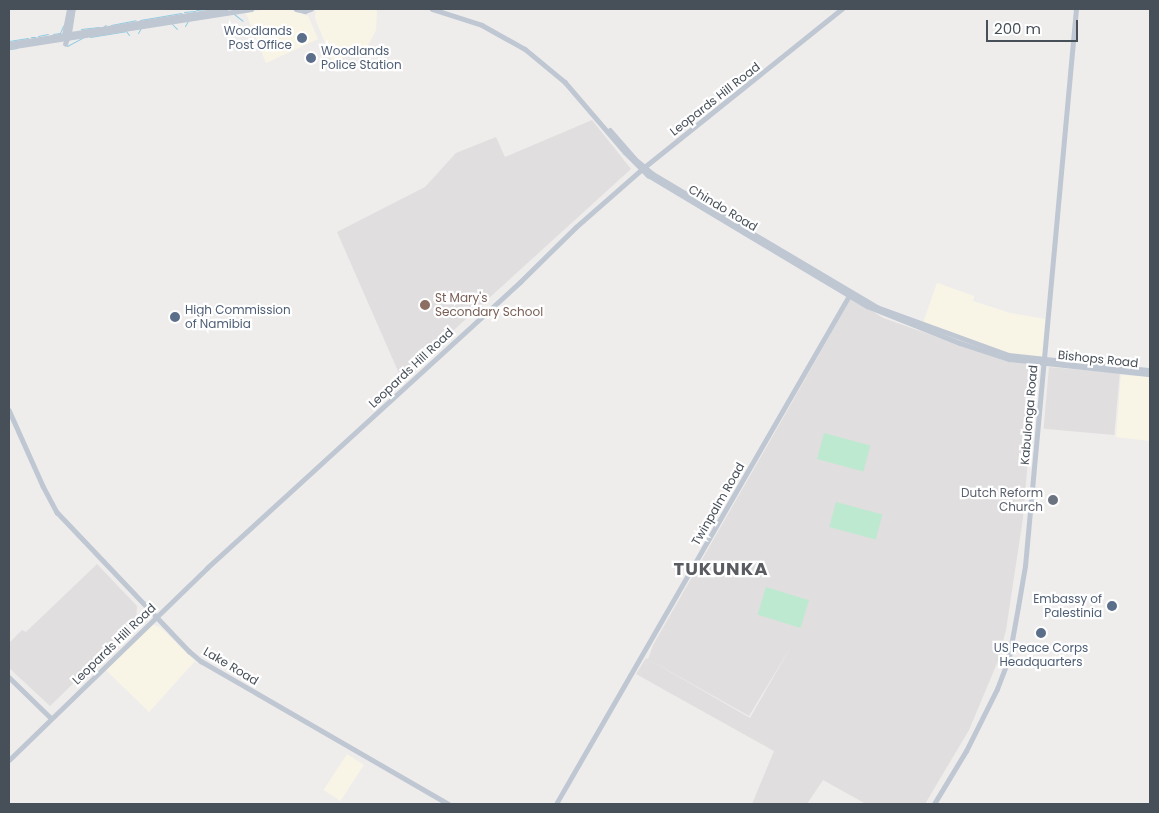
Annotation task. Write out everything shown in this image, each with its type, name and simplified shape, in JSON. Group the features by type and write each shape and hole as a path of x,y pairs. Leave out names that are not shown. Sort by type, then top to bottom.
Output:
{"main road":[{"path":"66,36 69,9"},
{"path":"66,36 73,9"},
{"path":"9,45 226,9"},
{"path":"66,36 251,9"},
{"path":"296,9 305,11 311,9"},
{"name":"Chindo Road","path":"432,9 494,30 542,60 574,91 636,162 650,175 884,314 960,343 1009,359 1044,362"},
{"name":"Chindo Road","path":"442,9 496,28 544,59 576,90 636,162"},
{"name":"Leopards Hill Road","path":"9,760 164,608 634,176 842,9"},
{"name":"Kabulonga Road","path":"934,804 977,732 1009,656 1025,566 1076,9"},
{"path":"652,161 650,175 634,176 636,162 648,163 652,161"},
{"name":"Twinpalm Road","path":"556,804 850,293"},
{"name":"Bishops Road","path":"1044,362 1150,370"},
{"name":"Bishops Road","path":"1044,362 1150,374"},
{"name":"Lake Road","path":"9,410 54,507 164,625 201,661 449,804"},
{"path":"148,608 157,611 164,608"},
{"path":"148,608 150,614 147,625 157,623 164,625"},
{"path":"164,608 161,616 164,625"},
{"path":"9,677 51,718"}],"shaded area":[{"path":"266,9 288,9 308,16 318,39 266,63 246,13"},
{"path":"316,9 377,9 376,30 367,47 333,62 315,18"},
{"name":"St Mary's Secondary School","path":"592,120 631,169 401,378 337,232 425,187 456,153 496,137 505,157"},
{"path":"937,283 974,296 973,301 1010,313 1045,319 1042,359 1014,356 923,323"},
{"path":"854,299 883,318 1008,362 1036,365 1023,518 1006,630 998,661 969,730 925,804 866,804 823,780 807,804 752,804 774,751 636,674 646,658 750,718 793,643 749,716 648,659 653,645 850,300"},
{"path":"1049,367 1120,373 1114,435 1044,429"},
{"path":"1121,375 1150,377 1150,441 1116,437"},
{"path":"97,564 137,606 136,623 50,706 9,668 9,643 22,630 26,632"},
{"path":"150,624 160,627 195,661 149,712 105,669"},
{"path":"347,754 364,765 340,801 324,790"}],"green space":[{"path":"824,433 870,445 863,472 817,459"},
{"path":"836,502 882,514 876,540 829,527"},
{"path":"766,587 809,600 801,628 758,615"}],"waterway":[{"path":"196,10 207,9"},
{"path":"184,12 195,11"},
{"path":"140,20 181,13"},
{"path":"234,14 243,21"},
{"path":"111,25 136,20"},
{"path":"185,26 188,21"},
{"path":"172,24 177,29"},
{"path":"53,34 60,33 63,26"},
{"path":"81,29 99,27"},
{"path":"138,33 141,28"},
{"path":"90,37 126,31 129,35"},
{"path":"38,36 48,34"},
{"path":"67,46 84,37"},
{"path":"9,41 28,38"},
{"path":"10,49 17,48"}],"place":[{"name":"Woodlands Post Office","path":"302,38"},
{"name":"Woodlands Police Station","path":"311,58"},
{"name":"St Mary's Secondary School","path":"425,305"},
{"name":"High Commission of Namibia","path":"175,317"},
{"name":"Dutch Reform Church","path":"1053,500"},
{"name":"Embassy of Palestinia","path":"1112,606"},
{"name":"US Peace Corps Headquarters","path":"1041,633"}],"district":[{"name":"TUKUNKA","path":"721,569"}]}
